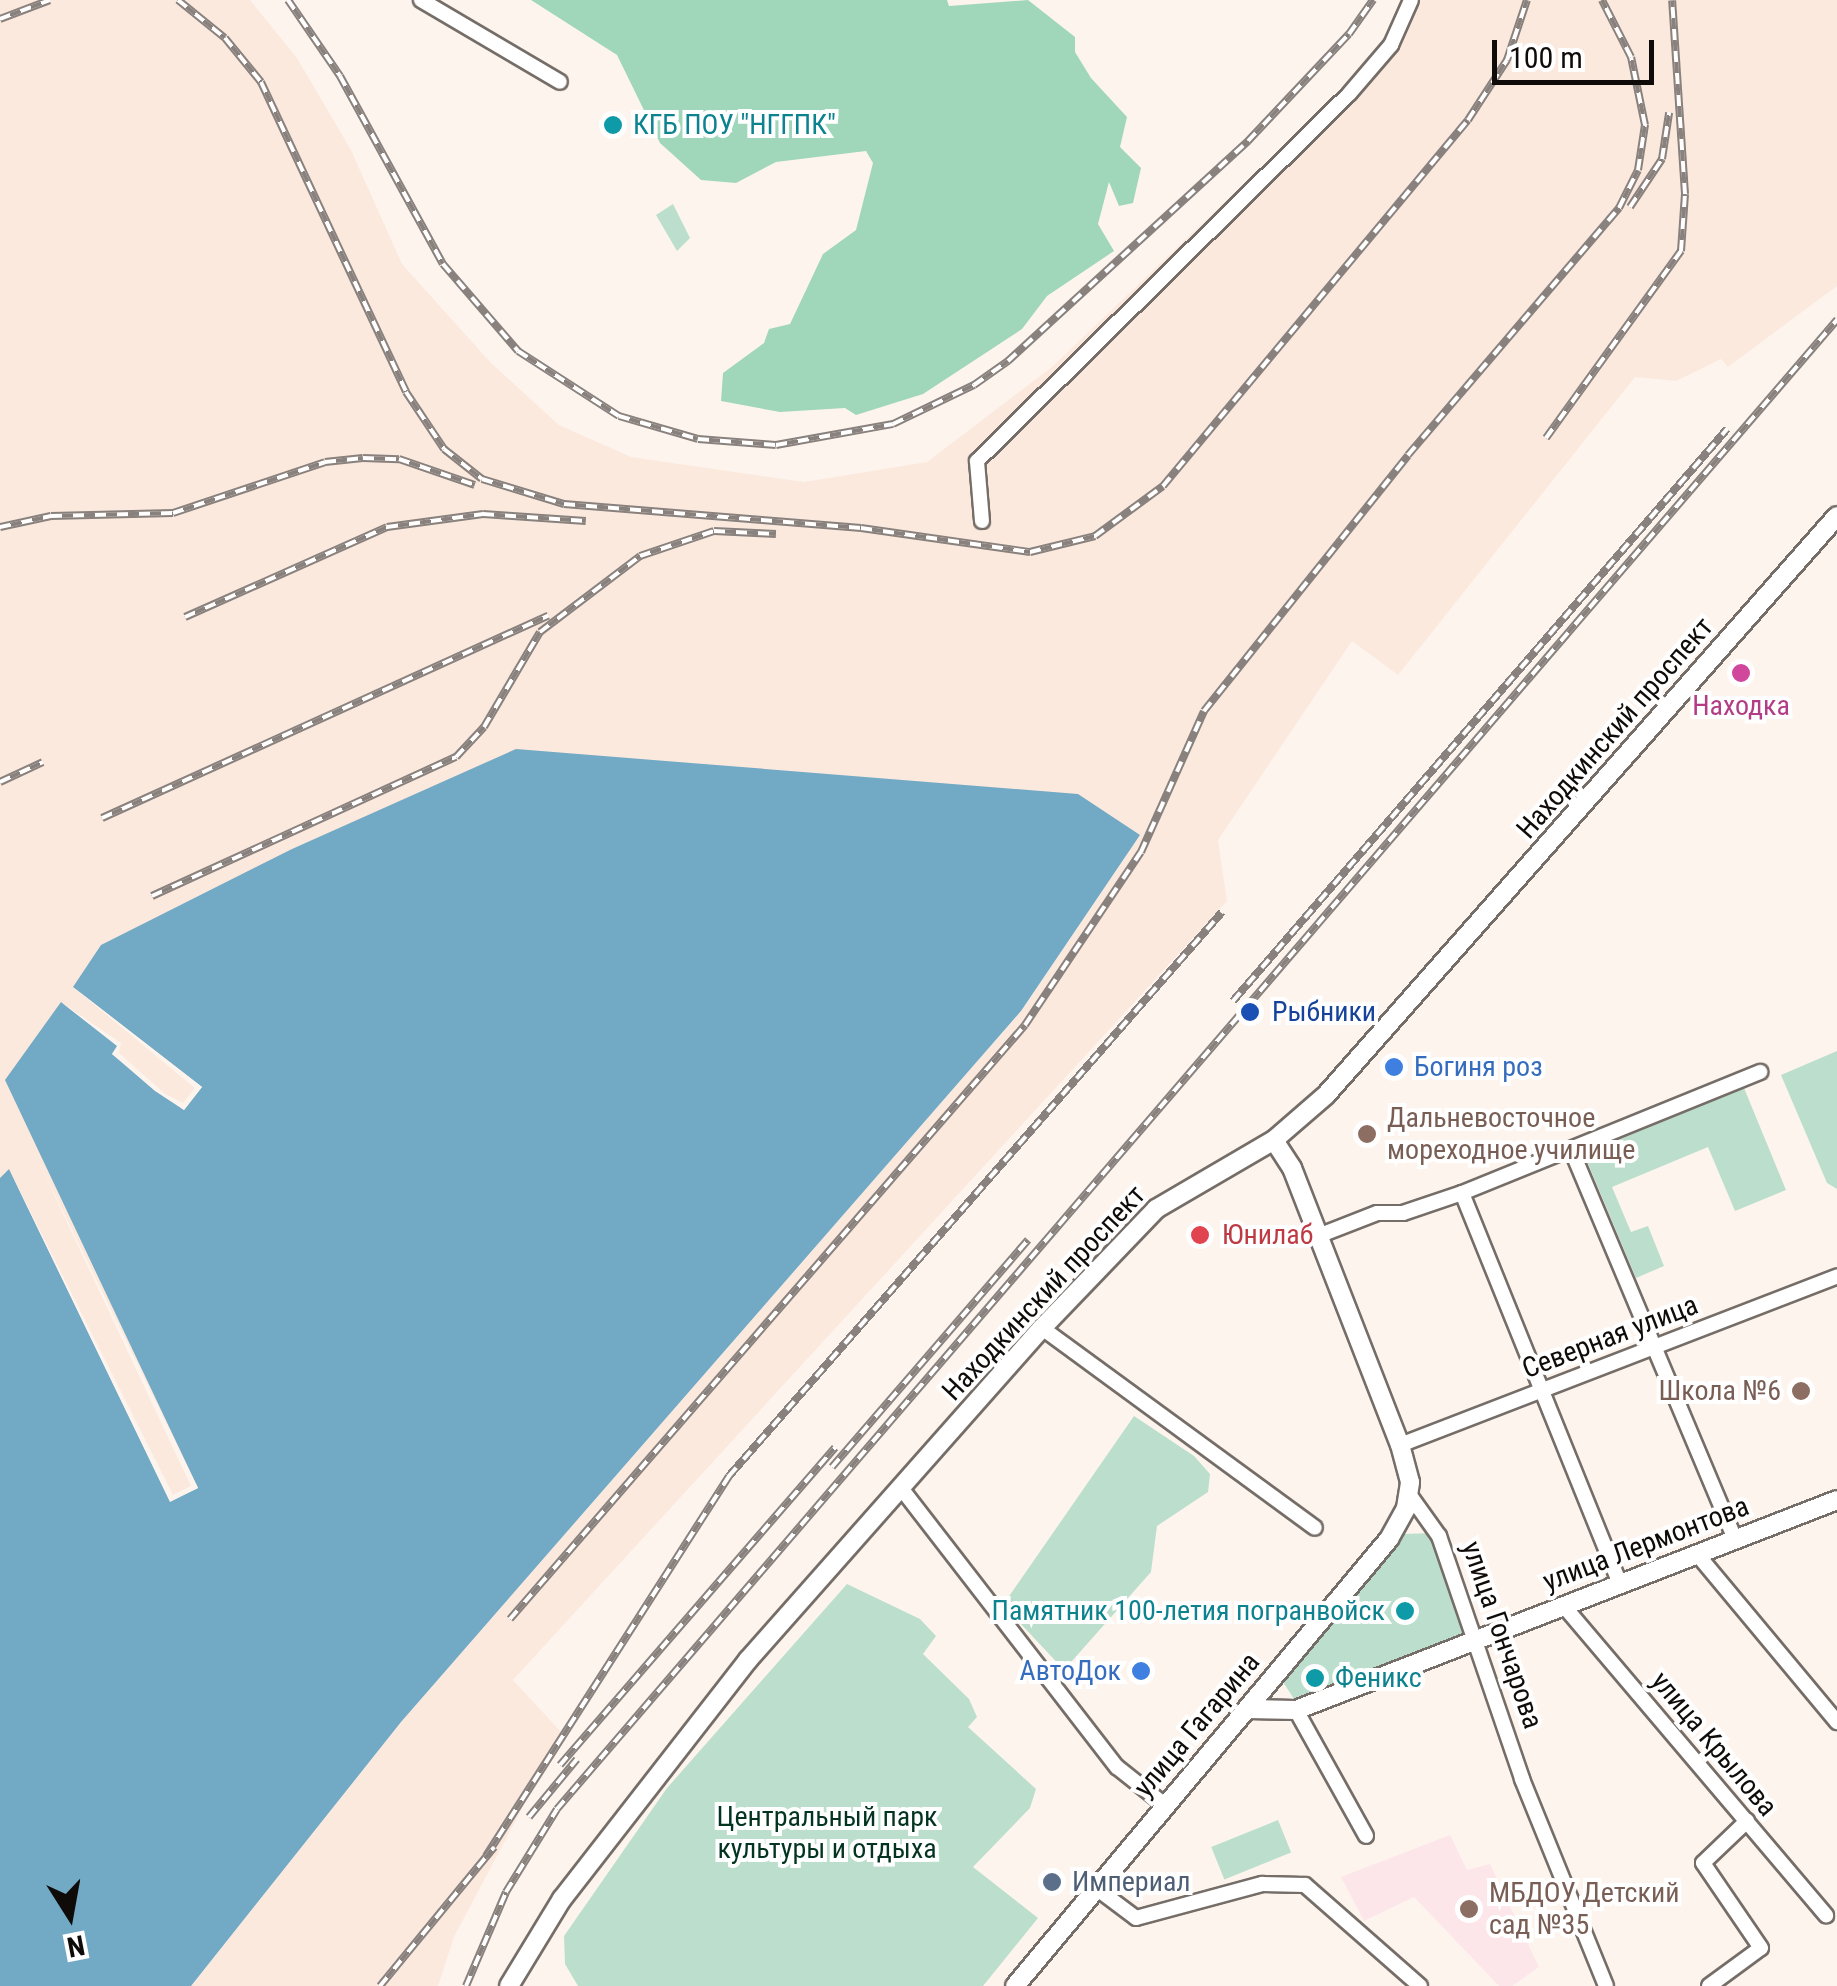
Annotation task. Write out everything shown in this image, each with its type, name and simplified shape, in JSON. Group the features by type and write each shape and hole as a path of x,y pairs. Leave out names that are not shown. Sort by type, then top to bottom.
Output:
{"main road":[{"name":"Находкинский проспект","path":"509,1986 537,1934 647,1786 1042,1328 1156,1209 1274,1140 1368,1052 1837,516"},
{"name":"улица Гончарова","path":"1274,1140 1318,1236 1400,1445 1410,1494"},
{"name":"улица Гагарина","path":"1015,1986 1389,1539 1410,1494"},
{"name":"улица Лермонтова","path":"1248,1709 1296,1710 1836,1502"}],"street":[{"path":"421,0 560,82"},
{"path":"982,521 977,460 1350,94 1391,45 1411,0"},
{"path":"1318,1236 1377,1213 1403,1213 1462,1193 1760,1072"},
{"path":"1571,1149 1735,1540"},
{"path":"1462,1193 1620,1585"},
{"name":"Северная улица","path":"1400,1445 1837,1276"},
{"path":"1042,1328 1315,1528"},
{"path":"901,1488 1117,1768 1165,1805"},
{"name":"улица Гончарова","path":"1410,1494 1439,1536 1478,1639 1522,1779 1606,1986"},
{"path":"1697,1554 1837,1722"},
{"name":"улица Крылова","path":"1564,1605 1826,1916"},
{"path":"1296,1710 1366,1836"},
{"path":"1708,1986 1761,1948 1703,1863 1747,1822"},
{"path":"1096,1888 1136,1918 1262,1884 1313,1887 1420,1986"}],"shaded area":[{"path":"0,0 250,0 297,58 351,150 402,264 491,363 559,425 631,457 804,482 927,462 1052,367 1345,87 1382,43 1404,0 1837,0 1837,286 1728,367 1721,359 1676,381 1635,377 1398,675 1352,641 1218,840 1227,901 513,1680 562,1733 454,1937 438,1986 191,1986 401,1722 1021,1011 1140,835 202,1087 198,1488 170,1502 0,1178"},
{"name":"МБДОУ Детский сад №35","path":"1450,1835 1467,1870 1490,1864 1539,1967 1512,1986 1499,1986 1414,1897 1364,1921 1341,1877"}],"green space":[{"path":"531,0 947,0 949,6 1028,0 1075,37 1075,52 1091,78 1127,117 1120,147 1141,168 1133,203 1119,206 1109,182 1098,224 1114,251 1047,296 1022,329 923,394 856,415 845,408 780,412 721,401 723,373 764,343 769,329 790,324 823,254 856,230 873,163 866,151 776,162 736,183 701,180 660,143 617,55"},
{"path":"673,204 690,238 677,251 656,215"},
{"path":"1837,1051 1837,1189 1827,1183 1781,1075"},
{"path":"1744,1088 1786,1190 1735,1211 1708,1147 1612,1187 1631,1232 1648,1226 1664,1266 1636,1278 1584,1154"},
{"path":"1134,1416 1194,1456 1210,1474 1208,1492 1157,1526 1151,1572 1064,1670 1003,1605"},
{"path":"1432,1533 1468,1633 1296,1702 1283,1682 1289,1670 1403,1534"},
{"name":"Центральный парк культуры и отдыха","path":"847,1584 920,1619 936,1636 923,1654 969,1699 977,1717 968,1727 1036,1789 1030,1808 973,1867 1038,1918 983,1986 578,1986 565,1964 564,1936 667,1788"},
{"path":"1278,1820 1291,1852 1224,1879 1211,1847"}],"water":[{"path":"516,749 1078,794 1140,835 1021,1011 401,1722 191,1986 0,1986 0,1178 9,1169 170,1501 198,1488 5,1080 61,1002 118,1046 112,1054 184,1110 202,1087 73,987 101,945 292,849"}],"pier":[{"path":"73,987 202,1087 184,1110 112,1054 117,1046 61,1002 121,1043 119,1053 165,1094 183,1103 195,1088"},
{"path":"35,1154 198,1488 170,1502 9,1169 173,1495 191,1486"}],"railway":[{"path":"0,19 50,0"},
{"path":"178,0 225,38 261,82 406,392 444,449 482,479 564,504 861,528 1030,552 1095,536 1163,486 1468,120 1507,60 1527,0"},
{"path":"288,0 340,76 443,264 518,351 619,416 698,439 776,445 893,424 974,385 1008,361 1248,141 1349,34 1373,0"},
{"path":"510,1619 1025,1025 1141,852 1204,711 1408,455 1619,208 1638,170 1645,125 1631,57 1602,0"},
{"path":"1546,438 1681,251 1685,194 1672,0"},
{"path":"1630,207 1662,159 1669,113"},
{"path":"466,1986 506,1892 557,1809 1837,320"},
{"path":"1233,1001 1727,429"},
{"path":"0,527 51,516 173,513 325,462 363,458 399,459 475,485"},
{"path":"185,617 387,527 483,514 586,521"},
{"path":"152,896 456,757 484,727 540,632 640,556 714,531 776,534"},
{"path":"102,818 548,616"},
{"path":"0,782 43,762"},
{"path":"486,1856 729,1476 1222,912"},
{"path":"832,1467 1028,1240"},
{"path":"560,1765 835,1448"},
{"path":"529,1817 577,1759"},
{"path":"380,1986 494,1847"}],"place":[{"name":"КГБ ПОУ \"НГГПК\"","path":"613,125"},
{"name":"Находка","path":"1741,673"},
{"name":"Рыбники","path":"1250,1012"},
{"name":"Богиня роз","path":"1394,1067"},
{"name":"Дальневосточное мореходное училище","path":"1367,1134"},
{"name":"Юнилаб","path":"1200,1235"},
{"name":"Школа №6","path":"1801,1391"},
{"name":"Памятник 100-летия погранвойск","path":"1405,1611"},
{"name":"АвтоДок","path":"1141,1671"},
{"name":"Феникс","path":"1315,1678"},
{"name":"Империал","path":"1052,1882"},
{"name":"МБДОУ Детский сад №35","path":"1469,1909"}]}
